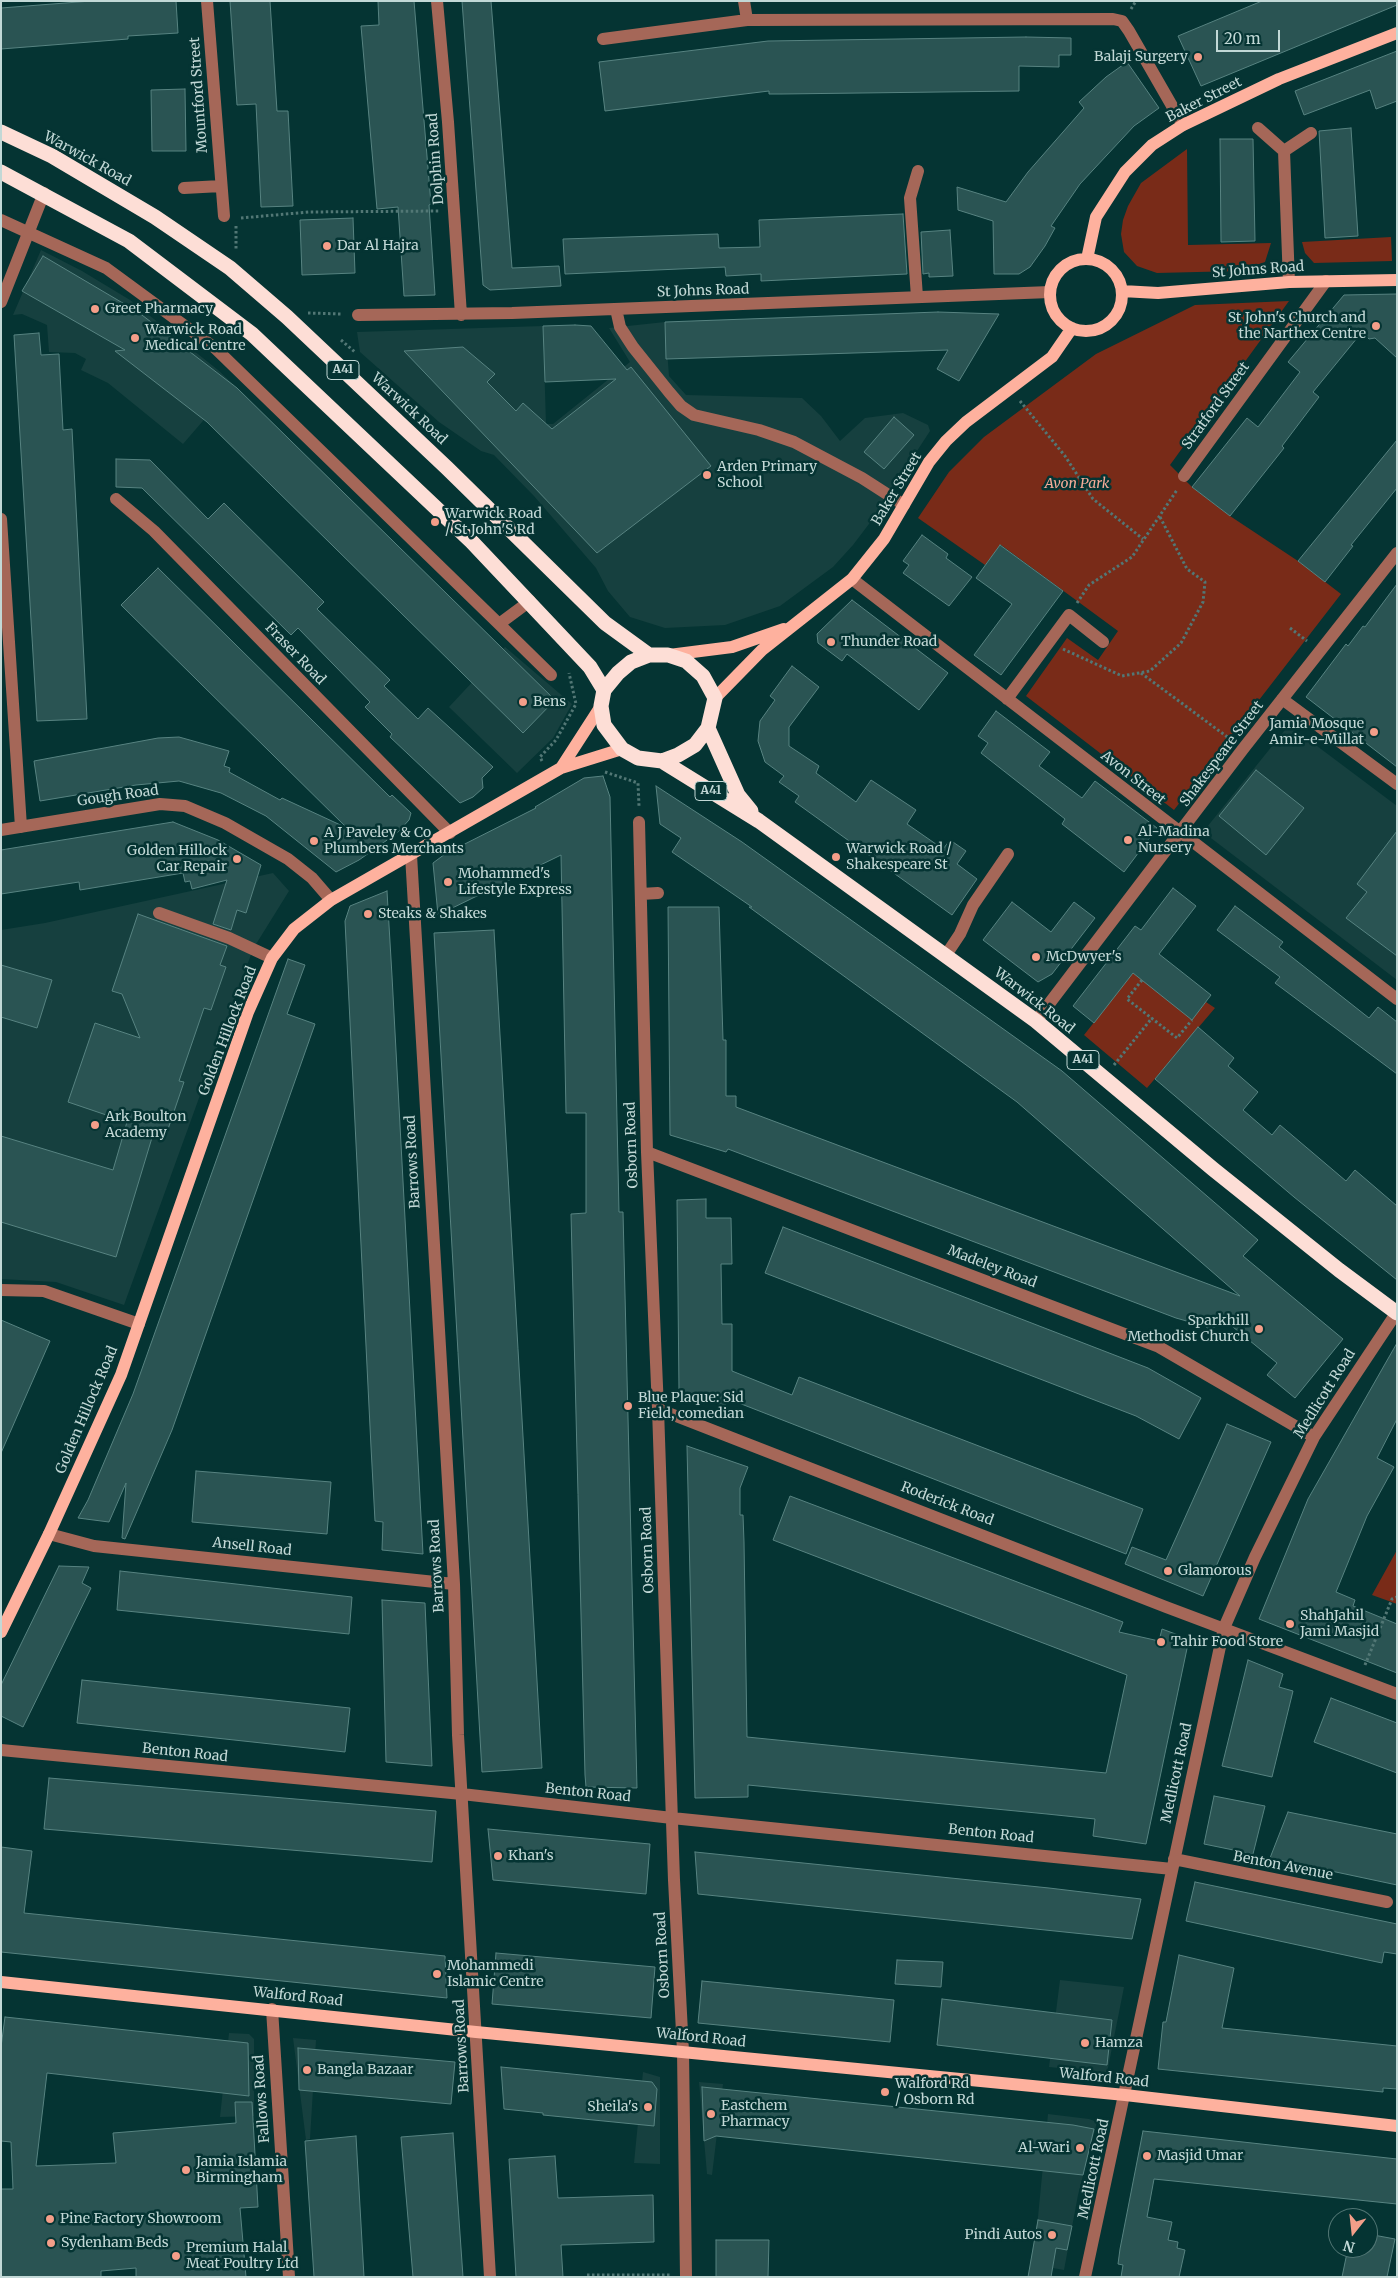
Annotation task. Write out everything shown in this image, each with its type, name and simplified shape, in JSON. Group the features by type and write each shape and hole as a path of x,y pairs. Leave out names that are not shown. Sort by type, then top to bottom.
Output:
{"highway":[{"name":"Warwick Road","path":"1,132 52,156 155,217 230,268 287,317 447,468 605,624 649,655"},
{"name":"A41","path":"1,172 44,193 129,241 252,334 414,485 530,601 590,667 604,690"},
{"path":"649,655 668,655 686,661 703,676 715,698 708,728 694,745 678,756 662,761 638,758 622,749 604,725 601,706 604,690 631,662 649,655"},
{"name":"Warwick Road","path":"708,728 738,795 759,821"},
{"name":"Warwick Road","path":"662,761 759,821 1036,1021 1228,1181 1339,1270 1397,1312"}],"main road":[{"name":"Baker Street","path":"1087,260 1096,217 1125,172 1152,145 1183,125 1279,79 1397,33"},
{"path":"1087,260 1097,261 1107,266 1120,282 1122,304 1116,316 1108,325 1097,330 1084,332 1072,328 1056,314 1051,304 1050,292 1053,282 1062,269 1076,261 1087,260"},
{"name":"St Johns Road","path":"1122,292 1158,293 1289,282 1397,280"},
{"name":"Baker Street","path":"715,698 762,650 852,579 884,539 929,462 946,441 966,422 1052,357 1072,328"},
{"name":"Baker Street","path":"668,655 732,647 793,626"},
{"name":"Golden Hillock Road","path":"561,768 601,706"},
{"name":"Golden Hillock Road","path":"1,1632 49,1534 121,1375 245,1021 272,958 294,928 330,900 561,768 622,749"},
{"name":"Walford Road","path":"1,1982 476,2032 1125,2095 1397,2126"}],"street":[{"name":"Mountford Street","path":"207,1 221,186 230,217"},
{"name":"Dolphin Road","path":"437,1 455,210 461,315"},
{"path":"744,1 747,20"},
{"path":"604,39 747,20 1113,19 1122,22 1129,30 1183,125"},
{"path":"1258,128 1284,151 1289,282"},
{"path":"1284,151 1310,133"},
{"path":"918,172 910,198 918,297"},
{"path":"184,188 221,186"},
{"path":"1,302 44,193"},
{"path":"1,220 106,268 215,348 551,675"},
{"name":"Stratford Street","path":"1184,476 1326,281"},
{"name":"St Johns Road","path":"358,315 461,315 1050,292"},
{"path":"616,309 620,327 633,346 681,406 694,415 759,430 794,442 862,478 904,505"},
{"name":"Fraser Road","path":"116,499 154,531 450,833"},
{"path":"1,519 2,559 21,827"},
{"name":"Shakespeare Street","path":"1036,1021 1243,748 1397,553"},
{"name":"Avon Street","path":"852,579 1397,999"},
{"path":"499,624 530,601"},
{"path":"1007,699 1070,615 1103,642"},
{"path":"1282,699 1397,784"},
{"name":"Gough Road","path":"1,830 160,804 186,806 225,823 288,859 312,878 330,900"},
{"name":"Osborn Road","path":"639,822 647,1152 672,1818 683,2051 686,2276"},
{"name":"Barrows Road","path":"412,854 454,1584 462,1794 490,2277"},
{"path":"946,955 960,934 973,905 1008,854"},
{"path":"641,894 658,893"},
{"path":"160,914 230,938 272,958"},
{"name":"Madeley Road","path":"647,1152 1159,1348 1314,1437"},
{"path":"1,1290 44,1291 139,1324"},
{"name":"Medlicott Road","path":"1085,2277 1224,1628 1255,1557 1314,1437 1397,1312"},
{"name":"Roderick Road","path":"658,1409 1397,1694"},
{"name":"Ansell Road","path":"49,1534 94,1546 454,1584"},
{"name":"Benton Road","path":"1,1750 462,1794 672,1818 1173,1864"},
{"name":"Benton Avenue","path":"1173,1864 1387,1902"},
{"name":"Fallows Road","path":"272,2010 289,2277"}],"path":[{"path":"236,251 230,217 309,212 455,210"},
{"path":"308,312 358,315"},
{"path":"1010,389 1065,456 1093,499 1143,539"},
{"path":"1070,615 1089,584 1132,557 1176,493 1184,476"},
{"path":"1050,642 1122,676 1150,671 1181,643 1203,602 1205,582 1188,569 1160,517"},
{"path":"1290,628 1320,650"},
{"path":"550,776 540,757 556,740 576,704 570,673 564,666"},
{"path":"1140,673 1243,748"},
{"path":"638,783 639,822"},
{"path":"1142,980 1127,999 1177,1038 1192,1020"},
{"path":"1104,1077 1152,1018"},
{"path":"1359,1679 1392,1599 1397,1597"},
{"path":"1392,1599 1397,1601"},
{"path":"587,2275 686,2276"}],"shaded area":[{"path":"41,250 82,271 130,300 234,385 183,444 108,383 81,370 86,359 75,353 49,352 47,325 22,314 13,315"},
{"name":"Arden Primary School","path":"665,322 669,376 686,395 802,398 821,416 840,441 865,418 903,413 928,425 930,431 872,520 833,567 780,606 725,625 665,628 630,617 608,591 596,568 534,496 494,455 481,451 439,422 360,352 357,332 543,326 546,424 553,424 630,362 609,328"},
{"path":"505,647 572,704 553,738 517,773 449,707"},
{"path":"1289,725 1397,806 1397,980 1203,832"},
{"name":"Ark Boulton Academy","path":"273,873 289,891 253,949 124,1305 56,1282 1,1279 1,930 45,923"},
{"path":"1060,1980 1124,1987 1107,2073 1049,2067"},
{"path":"229,2033 249,2034 254,2039 254,2116 220,2117"},
{"path":"293,2038 316,2040 310,2139 306,2140"},
{"path":"643,2072 660,2077 660,2164 634,2163"},
{"path":"699,2082 723,2084 712,2175 707,2174"},
{"path":"1048,2114 1089,2119 1097,2122 1078,2195 1064,2270 1030,2264 1038,2217"}],"green space":[{"path":"1187,149 1188,245 1271,243 1265,262 1238,271 1157,273 1137,266 1124,252 1121,234 1123,220 1128,206 1141,183"},
{"path":"1391,237 1392,261 1314,263 1305,253 1302,242"},
{"name":"Avon Park","path":"1289,301 1170,465 1192,487 1230,516 1298,561 1341,594 1174,810 1026,696 1067,638 1098,660 1118,631 1001,545 985,565 918,518 949,472 984,437 1096,354 1195,305"},
{"path":"1147,955 1192,1019 1206,1002 1215,1008 1147,1088 1084,1035"},
{"path":"1397,1550 1397,1604 1372,1595"}],"building":[{"path":"91,1 176,1 178,33 128,36 128,39 1,49 1,8"},
{"path":"230,1 270,1 277,111 288,111 293,206 261,207 256,104 237,105"},
{"path":"378,1 414,1 431,204 429,205 435,295 404,296 398,207 377,209 361,26 379,25"},
{"path":"462,1 491,1 512,268 559,266 561,286 490,290 483,285"},
{"path":"1262,1 1397,1 1397,5 1201,86 1178,36"},
{"path":"1071,38 1071,55 1059,55 1059,67 1019,66 1019,91 769,94 769,91 605,111 599,62 768,41"},
{"path":"1397,51 1397,101 1376,109 1370,90 1304,115 1295,91"},
{"path":"1127,62 1159,108 1134,126 1080,184 1051,226 1055,228 1030,267 1019,274 994,274 993,221 958,210 957,187 1006,202 1028,172 1084,108 1079,102 1106,77"},
{"path":"185,89 186,151 152,151 151,90"},
{"path":"1351,128 1358,236 1325,238 1319,131"},
{"path":"1220,139 1253,139 1255,241 1221,242"},
{"path":"903,214 907,274 761,281 761,274 726,276 725,267 565,274 563,239 718,234 719,248 760,247 759,220"},
{"name":"Dar Al Hajra","path":"353,218 355,273 302,275 300,220"},
{"path":"950,230 953,276 929,277 929,273 923,274 921,232"},
{"path":"43,256 138,312 237,388 555,700 523,733 207,422 115,351 125,350 22,291"},
{"path":"1397,294 1397,358 1375,338 1369,339 1362,332 1313,392 1319,397 1282,446 1284,448 1230,516 1192,487 1247,418 1258,427 1300,372 1288,362 1344,295"},
{"path":"938,312 999,314 959,381 937,369 948,350 666,359 665,322"},
{"path":"543,326 591,326 627,370 631,367 711,466 597,553 404,351 463,347 495,374 487,382 516,411 523,403 552,429 616,379 545,382"},
{"path":"39,333 41,355 59,354 63,430 72,429 87,719 37,721 14,335"},
{"path":"894,417 914,435 884,469 864,452"},
{"path":"1397,440 1397,488 1351,545 1353,546 1325,582 1298,561"},
{"path":"116,459 150,460 208,519 224,503 324,602 317,609 390,680 384,686 418,719 428,708 493,767 482,778 483,788 473,797 460,803 390,737 392,734 365,707 370,702 298,628 291,635 142,488 116,487"},
{"path":"922,535 948,554 946,558 972,577 949,606 903,573 909,565 903,561"},
{"path":"1000,545 1063,591 1001,675 974,655 1012,604 976,578"},
{"path":"158,568 390,797 392,795 411,813 409,820 397,833 359,860 336,872 266,816 221,793 179,781 136,785 40,801 34,761 158,738 179,737 229,751 224,766 230,768 229,772 280,800 282,798 347,828 121,605"},
{"name":"Jamia Mosque Amir-e-Millat","path":"1397,584 1397,767 1306,697 1346,644 1348,646 1363,626 1365,627"},
{"path":"852,600 948,673 919,710 847,654 842,661 818,643 817,634"},
{"path":"792,666 819,687 789,727 789,746 819,766 816,773 856,802 871,780 916,810 907,824 943,849 950,840 966,851 957,864 977,879 952,915 795,802 799,796 779,782 784,776 765,762 758,741 760,721 775,700 770,696"},
{"path":"996,711 1050,752 1039,766 1082,798 1095,781 1157,828 1124,872 1062,824 1065,819 981,753 988,743 978,736"},
{"path":"1256,770 1304,808 1266,855 1219,816"},
{"path":"603,776 610,797 619,1212 623,1212 637,1788 586,1787 585,1775 571,1214 586,1213 586,1113 566,1113 561,855 438,915 433,863 445,854 536,808 584,778"},
{"path":"656,786 742,842 1062,1071 1258,1240 1243,1256 1343,1339 1295,1398 1267,1375 1277,1363 1222,1318 1211,1331 1194,1317 1190,1322 1176,1318 728,1149 726,1152 670,1135 668,907 719,907 723,1040 726,1040 726,1096 736,1096 736,1107 1240,1296 1017,1102 749,907 752,907 672,852 681,838 660,824"},
{"path":"173,822 218,840 261,865 246,913 237,910 231,930 213,924 227,880 192,889 190,881 185,882 183,873 80,890 79,882 1,894 1,850"},
{"path":"1397,831 1397,956 1346,918 1367,892 1357,884"},
{"path":"1173,888 1196,906 1159,954 1211,995 1192,1020 1133,973 1094,1023 1073,1006 1135,926 1141,930"},
{"path":"387,891 423,1554 382,1550 383,1522 375,1521 345,921 350,906"},
{"name":"McDwyer's","path":"1012,902 1051,932 1074,902 1095,918 1052,974 1038,982 983,940"},
{"path":"1235,906 1283,942 1279,947 1369,1018 1378,1007 1397,1022 1397,1074 1275,983 1280,977 1217,930"},
{"path":"138,914 227,946 220,965 226,967 211,1010 204,1008 179,1081 184,1082 166,1135 154,1131 116,1257 1,1222 1,1136 113,1170 127,1122 68,1102 95,1023 140,1038 122,994 112,991"},
{"path":"494,930 542,1768 482,1772 434,933"},
{"path":"288,959 305,965 287,1014 315,1024 172,1430 125,1539 122,1538 126,1483 109,1522 78,1518 88,1500 133,1394"},
{"path":"1,965 52,980 37,1028 1,1017"},
{"path":"1198,1027 1234,1058 1228,1066 1258,1092 1243,1110 1272,1135 1280,1125 1346,1181 1355,1170 1397,1206 1397,1280 1294,1197 1155,1079"},
{"path":"706,1199 706,1218 731,1218 732,1264 721,1264 722,1324 732,1324 732,1371 792,1395 799,1377 1143,1509 1126,1554 726,1398 725,1406 679,1391 677,1200"},
{"path":"783,1227 1148,1368 1201,1398 1179,1439 1136,1416 765,1273"},
{"path":"1,1320 50,1341 1,1453"},
{"path":"1397,1343 1397,1419 1377,1458 1394,1467 1367,1516 1336,1592 1355,1600 1353,1606 1397,1624 1397,1673 1259,1619 1308,1499"},
{"path":"1227,1424 1271,1442 1203,1596 1125,1564 1132,1547 1166,1560"},
{"path":"687,1446 748,1467 740,1488 740,1515 743,1515 744,1542 747,1737 1106,1773 1127,1675 773,1540 790,1496 1123,1622 1119,1632 1159,1641 1162,1629 1189,1639 1146,1844 1093,1836 1095,1819 1047,1814 748,1785 748,1797 695,1798"},
{"path":"196,1471 331,1482 327,1534 192,1522"},
{"path":"59,1566 89,1567 82,1583 91,1588 23,1727 1,1716 1,1685"},
{"path":"120,1571 352,1597 349,1634 117,1610"},
{"path":"382,1600 425,1603 432,1766 386,1762"},
{"path":"1248,1660 1283,1674 1279,1687 1293,1691 1272,1777 1222,1766"},
{"path":"82,1680 350,1708 345,1752 77,1723"},
{"path":"1331,1698 1397,1723 1397,1773 1314,1742"},
{"path":"49,1778 436,1811 432,1862 44,1829"},
{"path":"1214,1796 1265,1806 1253,1854 1204,1844"},
{"path":"1288,1812 1397,1834 1397,1885 1270,1858"},
{"path":"488,1829 650,1844 646,1894 493,1880"},
{"path":"1,1847 32,1851 24,1913 445,1956 447,1998 1,1952"},
{"path":"695,1852 1141,1899 1132,1939 698,1894"},
{"path":"1195,1882 1397,1924 1397,1954 1384,1952 1382,1963 1186,1921"},
{"path":"496,1953 655,1967 651,2018 492,2004"},
{"path":"1179,1955 1234,1968 1222,2028 1397,2046 1397,2089 1383,2088 1383,2092 1158,2069 1163,2022 1166,2022"},
{"path":"897,1960 943,1962 941,1987 895,1984"},
{"path":"702,1981 894,2000 890,2042 698,2023"},
{"path":"942,1999 1112,2020 1107,2065 937,2045"},
{"path":"5,2017 248,2043 249,2096 47,2073 36,2166 116,2163 113,2133 236,2123 235,2102 252,2102 258,2207 240,2208 246,2277 136,2277 136,2268 101,2271 101,2277 1,2277 1,2189 13,2189 11,2142 1,2141 1,2047"},
{"path":"298,2048 455,2062 451,2104 299,2090"},
{"path":"501,2067 652,2082 657,2089 654,2126 543,2115 543,2113 504,2109"},
{"path":"702,2087 1073,2125 1094,2129 1083,2175 716,2136 704,2141"},
{"path":"1143,2131 1397,2159 1397,2204 1154,2179 1147,2217 1172,2222 1168,2240 1178,2242 1177,2248 1185,2250 1179,2277 1121,2277 1123,2265 1118,2264 1120,2249"},
{"path":"453,2133 463,2277 413,2277 401,2137"},
{"path":"356,2136 364,2277 314,2277 305,2141"},
{"path":"555,2156 558,2198 653,2195 654,2242 561,2245 563,2277 516,2277 509,2159"},
{"path":"1038,2220 1072,2226 1067,2250 1056,2248 1051,2277 1028,2277"},
{"path":"1378,2236 1395,2239 1387,2277 1342,2277 1346,2258 1378,2258"},
{"path":"716,2240 769,2240 768,2277 716,2277"}],"place":[{"name":"Balaji Surgery","path":"1198,57"},
{"name":"Dar Al Hajra","path":"327,246"},
{"name":"Greet Pharmacy","path":"95,309"},
{"name":"St John's Church and the Narthex Centre","path":"1376,326"},
{"name":"Warwick Road Medical Centre","path":"135,338"},
{"name":"Arden Primary School","path":"707,475"},
{"name":"Warwick Road / St John'S Rd","path":"435,522"},
{"name":"Thunder Road","path":"831,642"},
{"name":"Bens","path":"523,702"},
{"name":"Jamia Mosque Amir-e-Millat","path":"1374,732"},
{"name":"Al-Madina Nursery","path":"1128,840"},
{"name":"A J Paveley & Co Plumbers Merchants","path":"314,841"},
{"name":"Warwick Road / Shakespeare St","path":"836,857"},
{"name":"Golden Hillock Car Repair","path":"237,859"},
{"name":"Mohammed's Lifestyle Express","path":"448,882"},
{"name":"Steaks & Shakes","path":"368,914"},
{"name":"McDwyer's","path":"1036,957"},
{"name":"Ark Boulton Academy","path":"95,1125"},
{"name":"Sparkhill Methodist Church","path":"1259,1329"},
{"name":"Blue Plaque: Sid Field, comedian","path":"628,1406"},
{"name":"Glamorous","path":"1168,1571"},
{"name":"ShahJahil Jami Masjid","path":"1290,1624"},
{"name":"Tahir Food Store","path":"1161,1642"},
{"name":"Khan's","path":"498,1856"},
{"name":"Mohammedi Islamic Centre","path":"437,1974"},
{"name":"Hamza","path":"1085,2043"},
{"name":"Bangla Bazaar","path":"307,2070"},
{"name":"Walford Rd / Osborn Rd","path":"885,2092"},
{"name":"Sheila's","path":"648,2107"},
{"name":"Eastchem Pharmacy","path":"711,2114"},
{"name":"Al-Wari","path":"1080,2148"},
{"name":"Masjid Umar","path":"1147,2156"},
{"name":"Jamia Islamia Birmingham","path":"186,2170"},
{"name":"Pine Factory Showroom","path":"50,2219"},
{"name":"Pindi Autos","path":"1052,2235"},
{"name":"Sydenham Beds","path":"51,2243"},
{"name":"Premium Halal Meat Poultry Ltd","path":"176,2256"}]}
